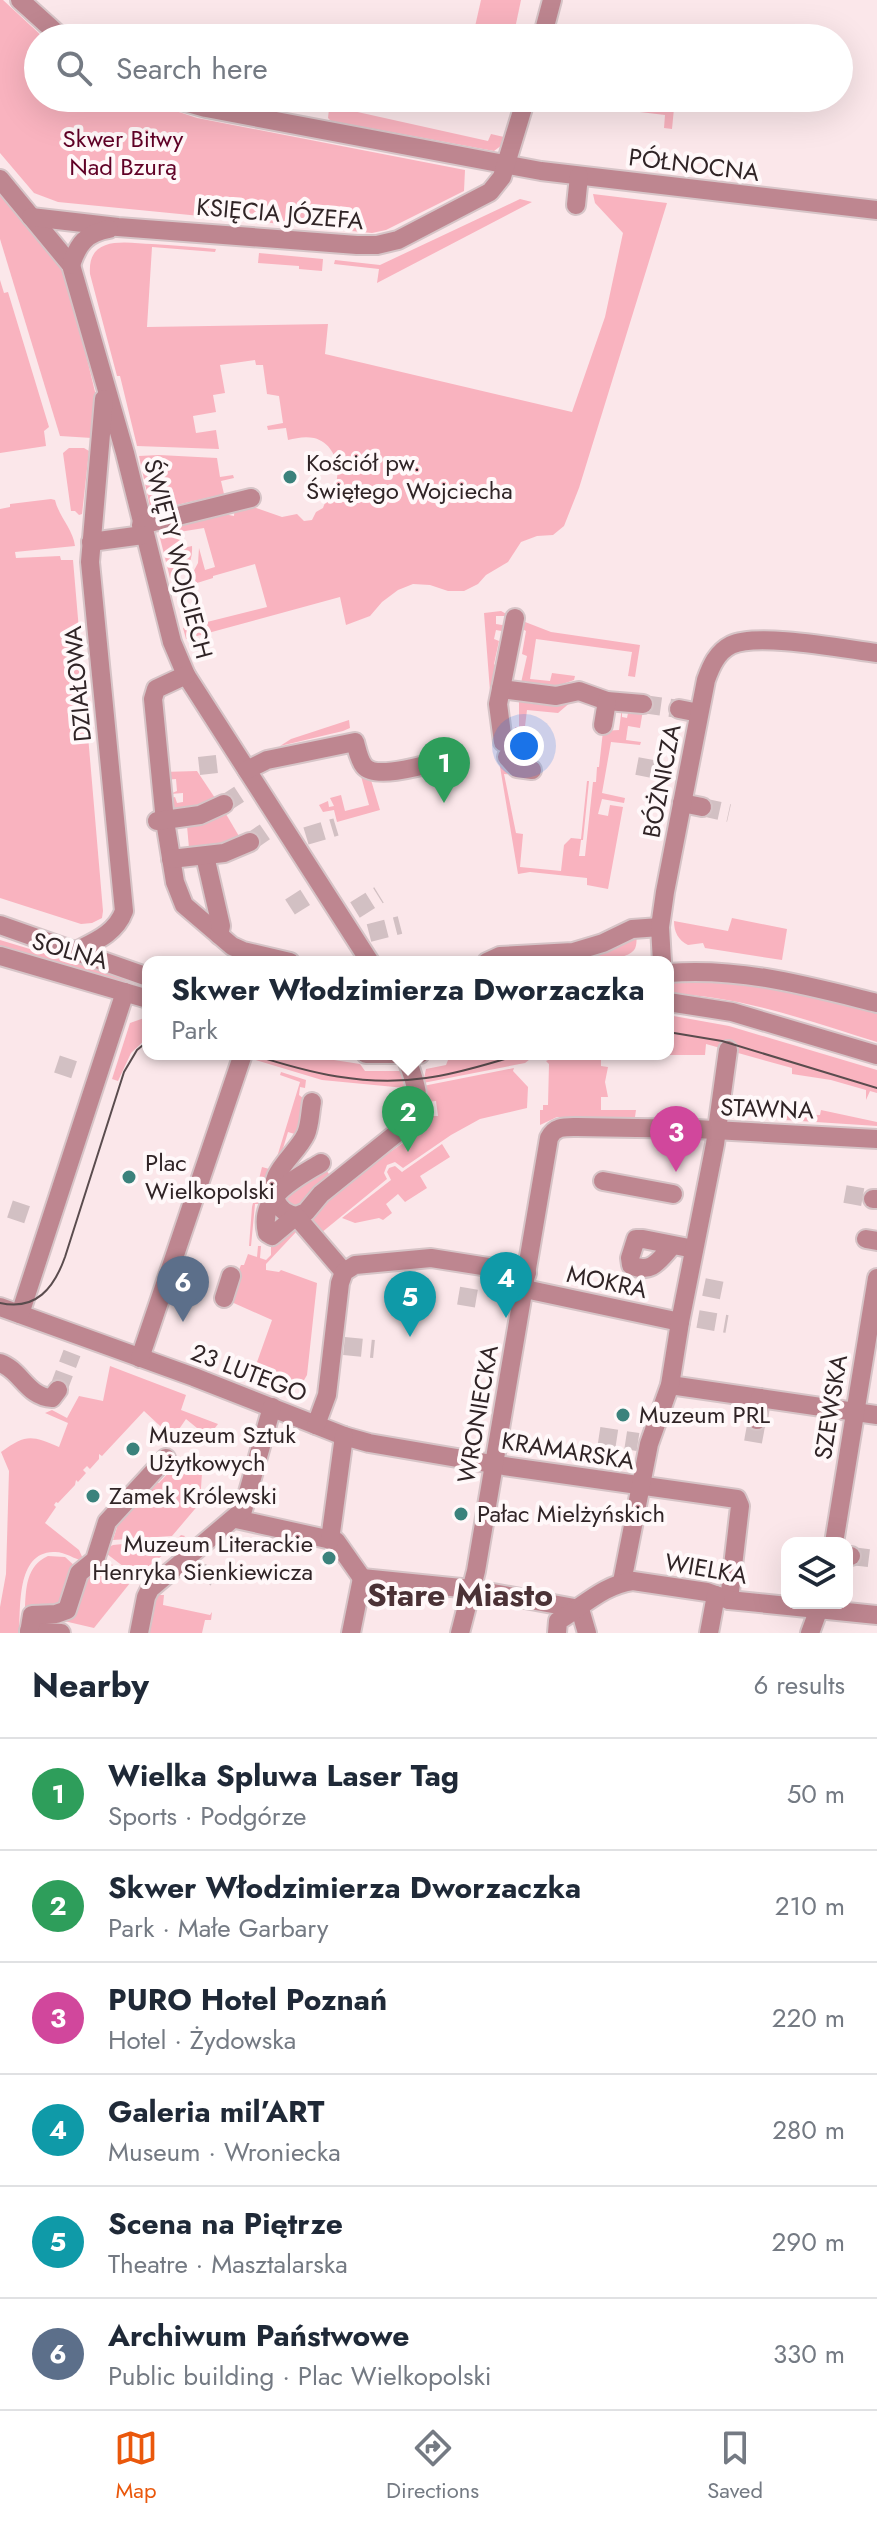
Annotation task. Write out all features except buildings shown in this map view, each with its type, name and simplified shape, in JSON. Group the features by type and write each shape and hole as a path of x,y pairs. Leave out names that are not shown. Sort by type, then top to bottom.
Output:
{"street":[{"path":"20,0 47,24"},
{"path":"546,24 552,0"},
{"name":"PÓŁNOCNA","path":"227,112 506,166 877,210"},
{"path":"506,166 522,112"},
{"name":"KSIĘCIA JÓZEFA","path":"31,217 118,227 357,245 386,244 418,231 490,192 498,184 506,166"},
{"path":"576,205 579,176"},
{"path":"0,179 71,265"},
{"name":"KSIĘCIA JÓZEFA","path":"71,265 77,248 86,237 97,231 118,227"},
{"name":"ŚWIĘTY WOJCIECH","path":"71,265 125,453 172,642 186,675 275,825 300,839 317,890 349,914 364,937 366,956"},
{"name":"DZIAŁOWA","path":"76,951 109,933 124,911 90,562 105,389"},
{"path":"91,542 251,498"},
{"path":"515,618 498,704 505,749 517,768 532,770"},
{"name":"BÓŻNICZA","path":"662,956 660,927 682,803 678,774 714,659 731,645 757,640 877,653"},
{"path":"186,675 153,693 161,821 175,882 184,905 219,935 257,956"},
{"path":"501,689 556,696 579,691 607,701 643,704"},
{"path":"603,725 607,701"},
{"path":"679,709 699,713"},
{"path":"242,772 267,760 355,742 364,766 373,772 391,772 448,759"},
{"path":"682,803 702,807"},
{"path":"161,821 200,815 224,804"},
{"path":"171,859 234,851 250,842"},
{"path":"205,856 221,926 219,935"},
{"name":"SOLNA","path":"0,925 142,975"},
{"path":"500,956 573,952 603,943 632,929 660,927"},
{"name":"SOLNA","path":"0,956 142,997"},
{"path":"674,973 720,971 751,975 877,1003"},
{"path":"20,1314 125,992"},
{"path":"674,1003 732,1012 877,1055"},
{"path":"557,1633 558,1621 604,1590 622,1582 639,1486 643,1443 670,1385 695,1286 688,1197 717,1131 728,1050"},
{"path":"140,1358 241,1060"},
{"path":"321,1163 284,1186 275,1197 267,1212 267,1233 272,1236 296,1216 306,1212 329,1187 413,1120 417,1103 411,1060"},
{"path":"78,1071 98,1078"},
{"path":"312,1102 306,1134 274,1182 275,1197 283,1211 296,1216 344,1272 340,1283 338,1345 327,1395 316,1425"},
{"name":"STAWNA","path":"559,1128 717,1131 877,1139"},
{"name":"WRONIECKA","path":"460,1633 474,1580 526,1281 532,1206 549,1138 559,1128"},
{"path":"603,1181 688,1197"},
{"path":"31,1216 51,1222"},
{"path":"673,1245 694,1249"},
{"name":"MOKRA","path":"344,1272 355,1265 431,1258 442,1252 471,1273 526,1281 686,1319"},
{"path":"224,1298 231,1276"},
{"name":"SZEWSKA","path":"835,1537 856,1412 873,1281"},
{"name":"23 LUTEGO","path":"0,1307 20,1314 76,1344 96,1351 140,1358 344,1436"},
{"path":"0,1363 8,1366 42,1398 52,1398 58,1390"},
{"path":"670,1385 760,1398 803,1414 856,1412 877,1415"},
{"path":"757,1420 760,1398"},
{"path":"139,1633 146,1597 158,1590 243,1510 257,1482 272,1407"},
{"path":"330,1540 344,1436"},
{"name":"KRAMARSKA","path":"344,1436 444,1460 493,1464 639,1486 745,1491 722,1597 709,1633"},
{"path":"61,1633 29,1632 32,1615 56,1614 67,1610 79,1573 95,1560 107,1522 166,1458"},
{"path":"236,1519 336,1541 362,1578 351,1633"},
{"path":"81,1543 95,1560"},
{"path":"362,1578 474,1580 580,1609"},
{"name":"WIELKA","path":"622,1582 781,1602"},
{"path":"580,1609 587,1633"},
{"path":"810,1633 819,1609"},
{"name":"WIELKA","path":"839,1609 877,1615"}],"green space":[{"name":"Skwer Bitwy Nad Bzurą","path":"0,0 3,0 29,24 24,24 24,112 179,112 465,170 464,191 386,230 372,233 58,202 34,193 0,153"},
{"path":"481,0 521,0 516,24 476,24"},
{"path":"329,112 358,112 488,141 491,134 504,137 502,145 494,151 328,118"},
{"path":"640,112 674,112 672,129 664,128 665,115"},
{"path":"0,192 58,262 69,285 97,400 92,438 60,436 0,239"},
{"path":"593,194 667,203 579,488 564,526 553,535 537,536 521,542 508,562 464,591 413,584 398,590 370,616 346,625 340,597 186,639 183,628 267,607 255,564 197,583 191,576 198,563 199,548 205,570 215,567 204,528 179,532 183,548 192,546 191,557 184,570 170,578 158,530 224,514 234,516 235,504 242,503 282,517 297,514 304,521 312,520 335,486 337,464 331,450 321,441 307,437 288,440 286,428 268,430 267,426 283,423 279,396 267,394 263,365 256,365 255,360 220,365 225,393 213,395 216,412 193,416 196,433 216,430 219,449 137,446 90,274 95,252 110,244 121,243 216,249 215,252 152,247 147,327 328,324 325,354 572,412 605,317 623,233 595,203"},
{"path":"520,199 532,202 377,283 379,269 334,264 335,260 380,265"},
{"path":"259,253 323,259 322,271 258,263"},
{"path":"0,280 4,293 8,292 49,427 44,431 46,446 0,453"},
{"path":"69,448 89,451 82,514 79,515 71,511 63,453"},
{"path":"139,456 217,458 220,477 233,475 234,478 221,481 224,494 155,510 150,507"},
{"path":"55,500 75,546 15,552 16,558 60,556 61,560 73,560 103,911 102,918 81,924 0,898 0,509 10,507 10,504"},
{"path":"501,611 510,616 496,616 496,624 508,626 507,632 496,630 494,639 499,641 494,664 499,669 491,704 484,613"},
{"path":"520,620 551,632 640,645 635,677 628,676 632,652 536,639 530,679 550,681 552,673 575,676 574,680 554,687 521,683 527,656 522,654 526,631 519,627"},
{"path":"519,698 572,701 558,713 527,710 521,759 533,761 533,764 516,758 509,740 517,735 515,727 519,727"},
{"path":"622,707 622,717 627,718 629,708 643,710 640,728 628,726 626,740 641,742 640,745 611,742 602,793 625,798 624,803 602,799 598,814 608,816 610,805 623,807 608,889 587,885 587,878 530,872 518,874 494,731 501,758 520,775 504,774 516,833 523,834 520,867 561,871 564,845 571,838 581,839 589,781 579,856 585,856 593,782 596,782 599,767 603,731 619,730"},
{"path":"349,720 350,728 343,731 280,746 291,739"},
{"path":"359,769 371,780 380,810 337,822 334,810 323,812 319,805 328,801 329,807 334,806 330,798 341,795 345,811 369,805"},
{"path":"197,771 217,801 172,814 171,798 175,797 177,803 183,802 183,793 170,794 177,791 176,779 164,780 163,772"},
{"path":"223,809 243,843 189,848 187,826"},
{"path":"732,918 787,929 782,960 705,948 703,943 688,945 679,938 674,925 674,921 728,931"},
{"path":"637,933 635,948 628,954 590,955"},
{"path":"0,940 126,978 125,983 0,946"},
{"path":"674,980 735,980 877,1010 877,1042 748,1004 674,994"},
{"path":"674,1016 729,1026 877,1070 877,1093 870,1091 866,1100 866,1090 792,1074 792,1068 706,1044 705,1055 674,1055"},
{"path":"142,1019 142,1043 131,1053 118,1081 112,1079 130,1023"},
{"path":"256,1060 334,1060 360,1064 365,1071 400,1071 405,1088 322,1080"},
{"path":"448,1060 529,1060 423,1083 426,1069 446,1065"},
{"path":"601,1060 601,1066 608,1067 605,1082 608,1097 601,1097 601,1110 636,1110 635,1117 557,1117 540,1125 540,1110 543,1110 543,1105 548,1105 549,1064 546,1061"},
{"path":"514,1068 513,1071 528,1087 527,1108 480,1119 403,1168 395,1162 387,1165 384,1173 387,1179 321,1233 311,1221 328,1196 410,1138 408,1135 423,1125 428,1116 438,1116 436,1101 426,1102 423,1086"},
{"path":"281,1072 306,1080 305,1088 300,1087 299,1095 307,1101 298,1135 288,1132 277,1168 264,1183 259,1204 255,1204 249,1246 252,1207 262,1167 273,1170 300,1082 280,1075"},
{"path":"821,1110 877,1122 877,1126 785,1120 786,1114 820,1115"},
{"path":"442,1144 450,1157 420,1176 427,1188 405,1202 398,1194 386,1204 392,1213 383,1220 379,1218 355,1223 342,1218 391,1180 387,1172 389,1168 395,1166 402,1172"},
{"path":"323,1166 332,1178 295,1209 285,1202 285,1193"},
{"path":"291,1229 297,1231 266,1264 266,1270 281,1270 317,1283 307,1375 300,1387 294,1390 277,1384 276,1388 251,1379 272,1320 227,1300 248,1254 257,1257 258,1246 261,1246 260,1258 266,1260 271,1255 271,1246"},
{"path":"110,1366 186,1395 181,1410 218,1424 208,1437 186,1419 173,1438 144,1411 102,1456 99,1454 99,1459 90,1469 87,1466 83,1470 86,1473 56,1502 45,1523 79,1550 84,1561 53,1552 41,1555 32,1562 23,1584 19,1633 0,1633 0,1607 6,1574 9,1471 1,1452 29,1438 59,1447 68,1423 45,1413 52,1410 67,1418 79,1396 103,1401"},
{"path":"177,1457 190,1461 202,1473 200,1503 172,1536 113,1540 118,1524 155,1482 159,1483 171,1470 168,1467"},
{"path":"181,1535 185,1536 182,1540 136,1576 107,1554 113,1545 163,1540 165,1543 174,1542"},
{"path":"48,1556 65,1557 76,1567 63,1606 25,1609 31,1572"},
{"path":"103,1559 134,1578 94,1628 64,1621 85,1580"},
{"path":"156,1595 164,1595 163,1605 210,1615 212,1612 211,1620 205,1620 202,1633 148,1633"}],"tunnel":[{"path":"643,704 679,709"},
{"path":"199,766 225,763"},
{"path":"637,766 669,772"},
{"path":"224,804 244,791"},
{"path":"702,807 729,813"},
{"path":"306,836 336,827"},
{"path":"250,842 269,829"},
{"path":"290,907 312,893"},
{"path":"355,910 379,895"},
{"path":"369,933 400,925"},
{"path":"57,1064 78,1071"},
{"path":"845,1194 873,1199"},
{"path":"10,1209 31,1216"},
{"path":"466,1306 470,1282"},
{"path":"704,1287 729,1292"},
{"path":"698,1319 727,1324"},
{"path":"344,1346 374,1349"},
{"path":"58,1390 72,1353"},
{"path":"753,1442 757,1420"},
{"path":"599,1436 638,1442"},
{"path":"853,1556 876,1559"},
{"path":"187,1567 214,1577"}],"tram line":[{"path":"674,1033 722,1041 877,1088"},
{"path":"0,1303 13,1305 33,1300 42,1295 55,1278 65,1257 124,1072 142,1046"},
{"path":"271,1060 316,1072 381,1081 438,1076 501,1060"}],"place":[{"name":"Kościół pw. Świętego Wojciecha","path":"290,477"},
{"name":"Wielka Spluwa Laser Tag","path":"444,803"},
{"name":"Skwer Włodzimierza Dworzaczka","path":"408,1152"},
{"name":"PURO Hotel Poznań","path":"676,1172"},
{"name":"Plac Wielkopolski","path":"129,1177"},
{"name":"Galeria mil’ART","path":"506,1318"},
{"name":"Archiwum Państwowe","path":"183,1322"},
{"name":"Scena na Piętrze","path":"410,1337"},
{"name":"Muzeum PRL","path":"623,1415"},
{"name":"Muzeum Sztuk Użytkowych","path":"133,1449"},
{"name":"Zamek Królewski","path":"93,1496"},
{"name":"Pałac Mielżyńskich","path":"461,1514"},
{"name":"Muzeum Literackie Henryka Sienkiewicza","path":"329,1558"}],"district":[{"name":"Stare Miasto","path":"460,1595"}]}
